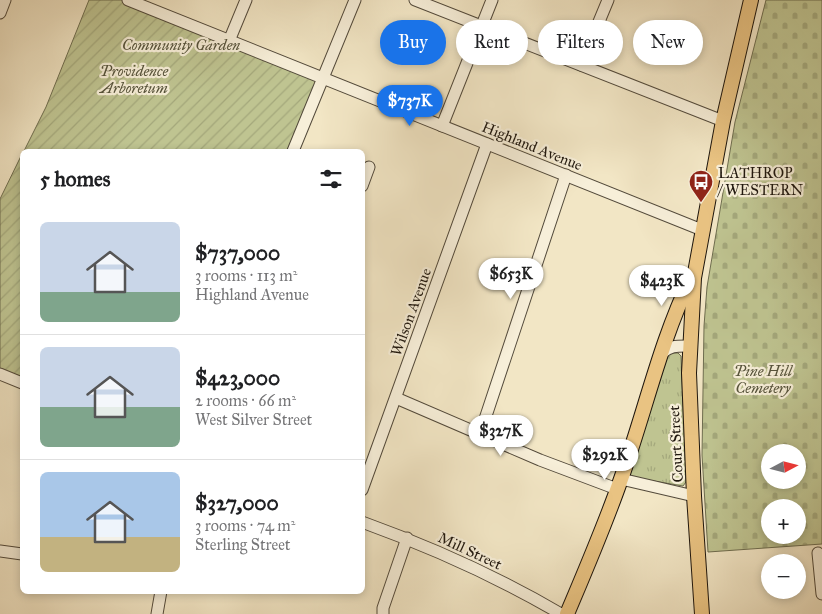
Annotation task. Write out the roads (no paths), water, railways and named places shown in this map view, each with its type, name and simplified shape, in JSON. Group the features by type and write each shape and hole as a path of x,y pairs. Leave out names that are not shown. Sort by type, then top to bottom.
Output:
{"main road":[{"path":"568,614 601,534 619,484 676,309 694,273 723,121 752,0"},
{"name":"Court Street","path":"694,273 689,373 694,496 702,614"}],"street":[{"path":"0,14 5,0"},
{"name":"Highland Avenue","path":"128,0 150,4 230,41 702,230"},
{"path":"230,41 246,0"},
{"path":"294,149 355,0"},
{"path":"415,0 466,20"},
{"path":"484,20 492,0"},
{"path":"600,20 608,0"},
{"path":"442,126 466,65"},
{"path":"581,65 723,121"},
{"name":"Wilson Avenue","path":"365,482 487,144"},
{"path":"365,178 369,167"},
{"path":"480,434 566,175"},
{"path":"661,354 673,346 690,346"},
{"path":"0,374 20,382"},
{"path":"396,398 540,460 619,484 694,496"},
{"name":"Mill Street","path":"365,523 407,538 482,572 561,614"},
{"path":"383,614 383,608 407,538"},
{"path":"0,551 20,554"},
{"path":"818,553 822,594"},
{"path":"157,614 160,594"}],"place":[{"name":"LATHROP / WESTERN","path":"701,203"}],"park label":[{"name":"Community Garden","path":"181,45"},
{"name":"Providence Arboretum","path":"134,80"},
{"name":"Pine Hill Cemetery","path":"763,380"}]}
